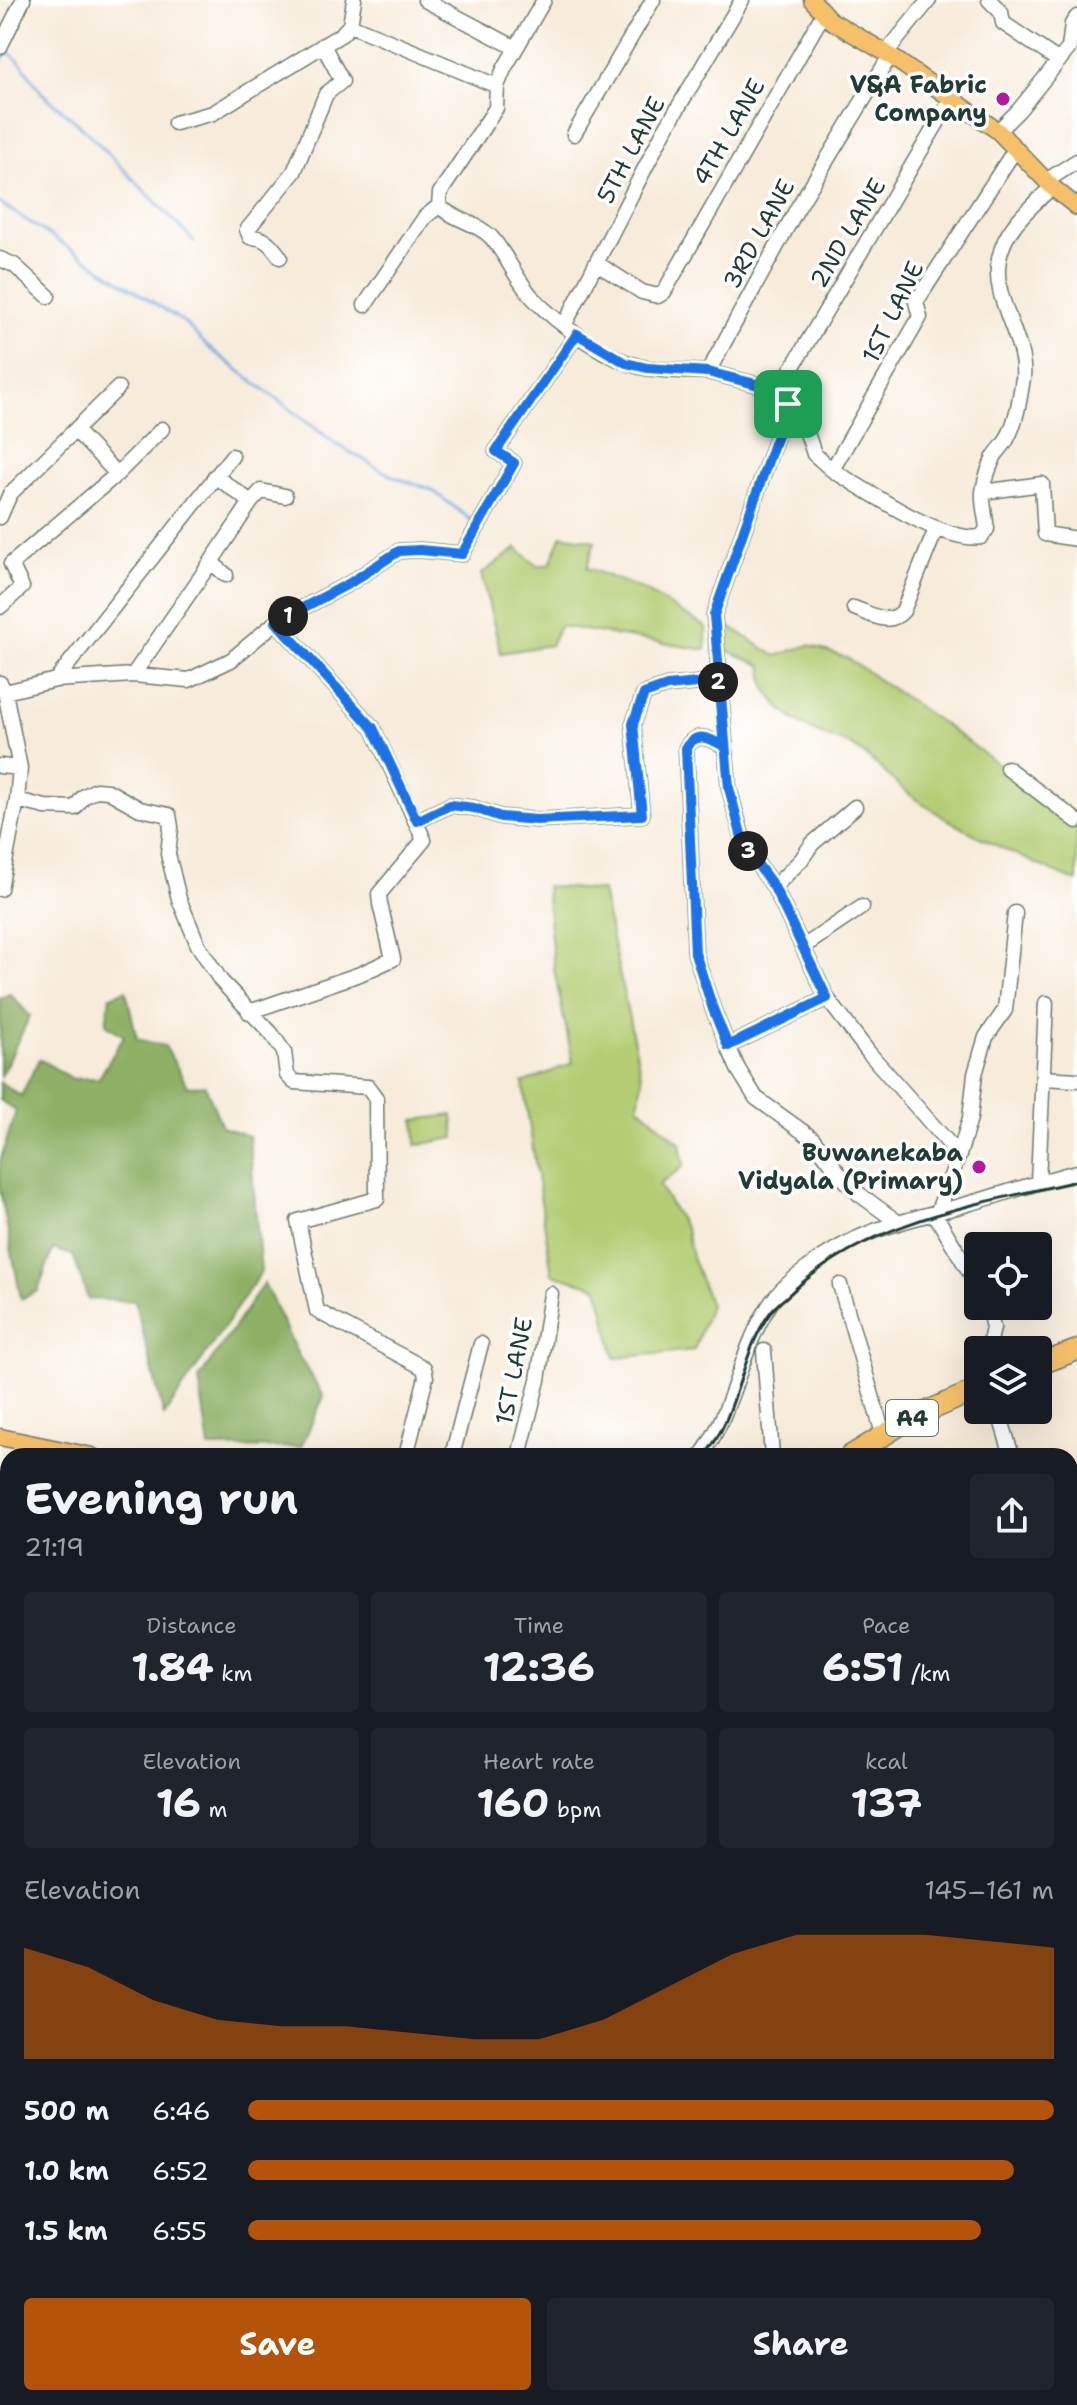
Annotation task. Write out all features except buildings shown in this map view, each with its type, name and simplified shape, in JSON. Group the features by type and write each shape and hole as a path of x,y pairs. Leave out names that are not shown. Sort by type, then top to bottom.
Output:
{"highway":[{"path":"1052,1360 1077,1350"},
{"name":"A4","path":"862,1448 910,1419 964,1395"}],"main road":[{"path":"817,7 998,131 1049,184 1077,207"},
{"path":"0,1437 53,1448"}],"street":[{"path":"0,47 23,0"},
{"path":"175,123 213,113 342,34 350,25 354,0"},
{"path":"425,0 516,48"},
{"path":"365,305 425,217 439,206 440,193 496,108 497,86 544,0"},
{"path":"574,134 653,0"},
{"name":"5TH LANE","path":"565,324 663,133 742,0"},
{"name":"3RD LANE","path":"708,372 797,209 888,55 929,0"},
{"path":"989,0 1001,12 1003,23 1059,61"},
{"name":"4TH LANE","path":"596,263 642,292 658,296 664,292 817,7"},
{"path":"998,131 1069,48 1072,24 1077,17"},
{"path":"350,25 497,86"},
{"path":"280,257 268,241 250,237 247,230 294,172 326,94 342,81 323,45"},
{"name":"2ND LANE","path":"779,390 952,98"},
{"name":"1ST LANE","path":"832,470 920,317 916,302 1016,148"},
{"path":"439,206 491,238 532,297 577,334 626,363 647,368 708,372 779,390 788,404 801,415 814,454 832,470 936,529 970,538 981,537 987,529 983,492 994,457 1008,438 1016,416 1023,377 1023,361 999,285 999,259 1014,225 1027,208 1049,184 1077,161"},
{"path":"0,259 14,265 48,296"},
{"path":"0,889 20,768 3,688 56,680 133,675 189,680 231,660 276,622 350,583 399,551 462,554 514,463 496,451 577,334"},
{"path":"0,517 10,494 118,388"},
{"path":"788,404 714,615 729,788 745,847 774,887 827,998 869,1053 959,1155"},
{"path":"0,607 22,587 11,564 117,474 162,429"},
{"path":"76,431 117,474"},
{"path":"56,680 232,456"},
{"path":"215,476 251,502"},
{"path":"983,492 1042,484 1045,534 1077,539"},
{"path":"133,675 251,502 261,491 285,496"},
{"path":"854,608 890,620 896,619 903,611 936,529"},
{"path":"211,562 226,575"},
{"path":"249,1012 360,974 393,959 379,894 424,840 373,728 276,622"},
{"path":"417,821 450,805 474,808 501,817 536,820 642,815 633,724 644,694 667,686 718,681"},
{"path":"724,746 709,738 698,737 691,740 686,748 695,953 713,1009 738,1069 756,1098 813,1139 859,1194 896,1221"},
{"path":"0,766 20,768"},
{"path":"1007,768 1077,821"},
{"path":"17,800 45,807 75,808 83,797 96,790 108,791 140,809 169,815 168,854 179,899 198,945 221,981 271,1033 284,1052 287,1075 294,1082 368,1087 376,1098 377,1199 298,1221 317,1311 424,1368 426,1377 408,1448"},
{"path":"774,887 812,844 855,807"},
{"path":"803,947 862,907"},
{"path":"964,1263 936,1216 970,1118 975,1074 986,1037 1005,1010 1015,913"},
{"path":"728,1046 827,998"},
{"path":"1038,1182 1046,1003"},
{"path":"1043,1078 1077,1080"},
{"path":"706,1448 718,1430 745,1351 769,1306 785,1286 828,1252 850,1239 896,1221 1077,1172"},
{"path":"840,1285 883,1434"},
{"name":"1ST LANE","path":"521,1448 538,1380 551,1294"},
{"path":"454,1448 481,1344"},
{"path":"764,1351 771,1448"},
{"path":"1002,1424 1010,1448"}],"green space":[{"path":"562,535 595,541 587,568 642,589 706,627 706,650 560,626 550,645 501,653 481,574 517,548 537,566 550,564"},
{"path":"722,622 776,656 809,645 847,658 945,725 999,765 1051,810 1077,825 1077,882 952,822 913,797 860,751 790,717 767,689 763,666 719,647"},
{"path":"546,886 602,891 642,1080 638,1106 680,1143 684,1166 659,1185 686,1230 692,1257 710,1305 694,1350 615,1358 598,1287 552,1274 523,1083 573,1063 554,969"},
{"path":"126,990 137,1039 165,1046 188,1087 205,1085 222,1127 249,1136 261,1272 164,1416 135,1301 88,1299 73,1255 53,1249 38,1291 21,1299 0,1190 0,1161 16,1111 0,1100 0,1082 21,1096 39,1059 73,1079 99,1078 124,1036 106,1024 110,996"},
{"path":"10,994 30,1016 0,1078 0,998"},
{"path":"453,1115 455,1138 416,1145 415,1120"},
{"path":"264,1283 298,1355 324,1396 301,1447 209,1448 199,1379"}],"waterway":[{"path":"4,48 21,63 42,93 84,129 194,241"},
{"path":"0,63 6,53"},
{"path":"0,203 185,323 208,347 336,444 392,476 432,490 475,523"}],"railway":[{"path":"710,1448 725,1423 752,1348 770,1313 822,1268 890,1231 926,1218 1077,1181"}],"place":[{"name":"V&A Fabric Company","path":"1003,99"},
{"name":"Buwanekaba Vidyala (Primary)","path":"979,1167"}],"route":[{"path":"788,404 714,615 718,681 729,788 745,847 774,887 827,998 728,1046 695,953 686,748 691,740 698,737 709,738 724,746 718,681 667,686 644,694 633,724 642,815 536,820 501,817 474,808 450,805 417,821 373,728 276,622 350,583 399,551 462,554 514,463 496,451 577,334 626,363 647,368 708,372 779,390 788,404"}]}
